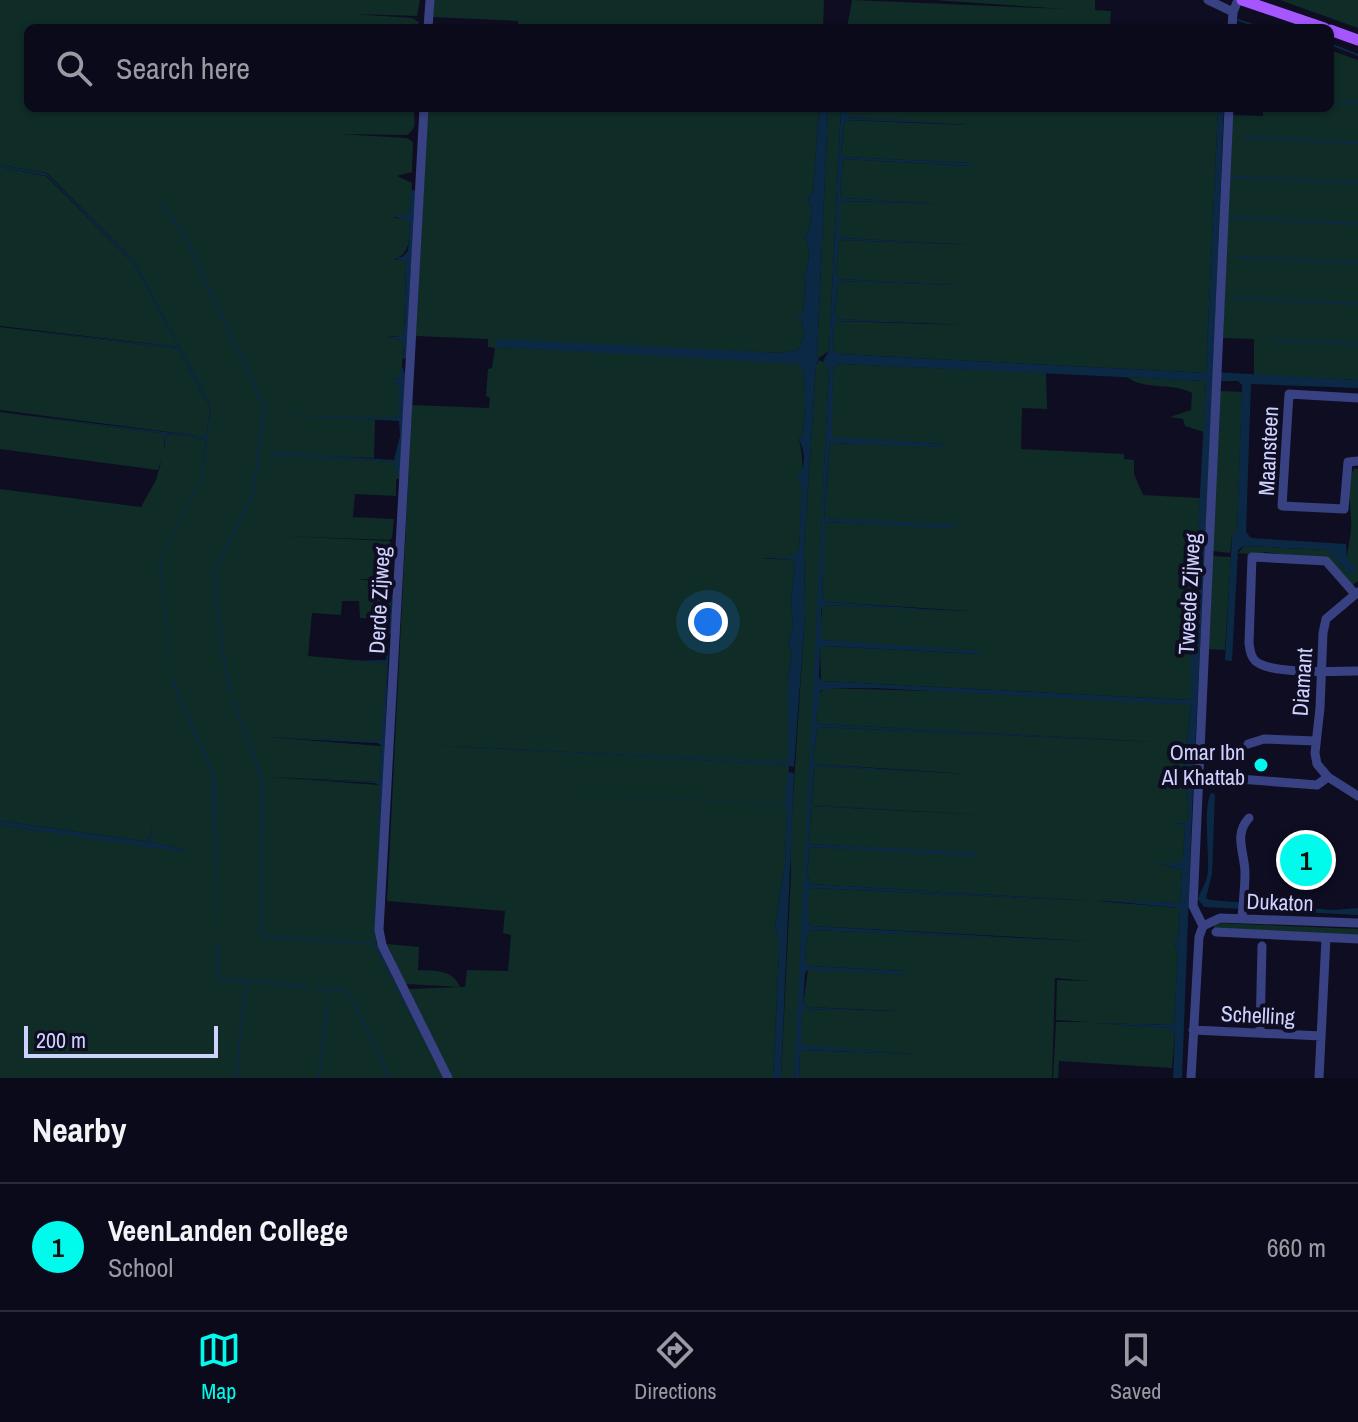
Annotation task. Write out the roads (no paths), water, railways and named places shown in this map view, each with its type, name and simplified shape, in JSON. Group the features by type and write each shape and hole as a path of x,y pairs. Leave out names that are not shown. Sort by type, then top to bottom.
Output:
{"main road":[{"path":"1240,0 1262,3 1314,24"},
{"path":"1334,31 1358,40"}],"street":[{"path":"428,24 430,0"},
{"path":"1208,0 1233,12"},
{"path":"1232,24 1233,12 1240,0"},
{"name":"Derde Zijweg","path":"424,112 379,930 382,945 448,1078"},
{"name":"Tweede Zijweg","path":"1191,1078 1199,937 1203,926 1193,906 1229,112"},
{"name":"Maansteen","path":"1358,398 1289,394 1282,506 1344,509 1348,462 1358,461"},
{"path":"1357,593 1326,561 1252,557 1251,657 1258,664 1358,671"},
{"name":"Diamant","path":"1328,777 1317,764 1315,741 1320,708 1323,633 1326,619 1357,593"},
{"name":"Diamant","path":"1248,744 1264,739 1315,741"},
{"path":"1239,779 1317,785 1328,777 1357,795"},
{"path":"1243,910 1245,870 1240,839 1241,829 1249,818"},
{"name":"Dukaton","path":"1203,926 1243,910 1358,923"},
{"path":"1216,932 1358,939"},
{"path":"1260,1033 1262,946 1258,946 1262,935"},
{"path":"1319,1078 1326,1008 1326,938"},
{"name":"Schelling","path":"1193,1030 1321,1036"}],"water":[{"path":"819,112 828,112 819,358 816,365 804,548 805,615 794,767 401,744 788,762 788,680 792,653 788,643 793,626 791,599 795,565 791,560 757,557 793,558 799,549 802,486 797,478 804,458 798,439 802,436 805,399 800,364 496,347 496,339 782,353 799,349 804,336 802,321 797,318 803,313 806,282 803,279 809,253 805,238 811,214 808,199 813,192"},
{"path":"841,112 846,112 848,117 967,124 846,120 841,153 844,157 974,163 971,166 843,159 840,198 949,204 841,201 839,238 982,245 839,240 836,275 839,279 989,286 838,281 834,315 839,319 967,324 838,321 834,324 833,350 839,354 1206,373 1218,112 1224,112 1213,372 1358,380 1358,388 1251,384 1246,532 1251,538 1346,544 1347,558 1357,570 1350,575 1327,550 1244,546 1238,550 1232,661 1225,660 1232,536 1237,532 1242,385 1238,381 1213,381 1182,1078 1173,1078 1175,1033 1169,1028 1093,1023 1174,1025 1178,951 1175,946 1180,908 1097,900 1180,903 1182,870 1158,863 1180,863 1183,859 1185,827 1172,825 1186,823 1189,817 1185,764 1191,705 847,688 820,691 818,724 1158,742 818,727 813,756 815,764 969,775 814,766 811,805 999,815 811,806 809,844 977,853 976,856 810,847 807,873 810,884 1093,901 811,888 808,891 808,922 811,926 1091,942 811,930 807,933 805,961 810,966 904,971 905,974 808,970 805,973 803,1004 808,1007 902,1012 804,1009 801,1045 915,1054 803,1050 800,1053 799,1078 794,1078 829,368 823,361 829,351","holes":["835,365 1206,381 1191,698 1188,700 821,681 820,649 823,646 981,654 979,651 822,640 821,609 825,605 970,612 826,602 822,596 825,522 955,528 955,525 824,518 830,443 943,447 942,444 832,437"]},
{"path":"0,165 46,173 134,261 211,406 203,478 162,557 161,566 172,678 213,772 216,785 218,945 212,774 172,684 159,564 162,555 201,479 206,439 167,434 165,449 165,434 0,412 206,437 210,408 178,349 0,327 178,347 133,263 47,176"},
{"path":"411,189 415,191 406,358 403,359 404,345 401,340 388,338 404,333 406,266 404,261 393,257 402,257 408,251 410,222 393,216 406,216 410,211"},
{"path":"402,366 405,374 400,473 396,473 394,462 269,455 269,452 394,460 400,436 399,421 277,415 396,418 399,414 399,386 391,379 399,378"},
{"path":"389,641 382,809 379,808 379,785 374,783 271,778 379,782 381,745 377,743 255,737 381,741 387,663 348,661 386,660"},
{"path":"788,772 794,773 781,1078 773,1078 779,953 775,927 785,863 787,805 400,784 785,804"},
{"path":"1211,793 1215,794 1212,874 1206,898 1333,910 1358,908 1358,915 1204,907 1198,899 1208,874 1207,819"},
{"path":"0,821 148,842 152,826 151,842 186,850 0,825"}],"waterway":[{"path":"1238,20 1250,24"},
{"path":"1334,46 1358,55"},
{"path":"1334,102 1358,103"},
{"path":"1245,137 1358,143"},
{"path":"1231,177 1358,183"},
{"path":"160,205 181,229 265,408 253,493 214,573 230,692"},
{"path":"1228,217 1358,224"},
{"path":"1237,257 1358,263"},
{"path":"1234,298 1358,304"},
{"path":"1269,340 1358,344"},
{"path":"390,633 393,594"},
{"path":"233,700 263,782 261,936 351,942"},
{"path":"378,858 380,809"},
{"path":"374,937 376,901"},
{"path":"356,943 375,944 391,977"},
{"path":"217,944 217,974 221,979 246,981"},
{"path":"235,1078 247,981 308,986"},
{"path":"396,986 429,1049"},
{"path":"316,988 330,989"},
{"path":"330,998 331,989 348,992 352,998"},
{"path":"319,1078 328,1003"},
{"path":"355,1004 389,1078"}],"place":[{"name":"Omar Ibn Al Khattab","path":"1261,765"},
{"name":"VeenLanden College","path":"1306,860"}]}
